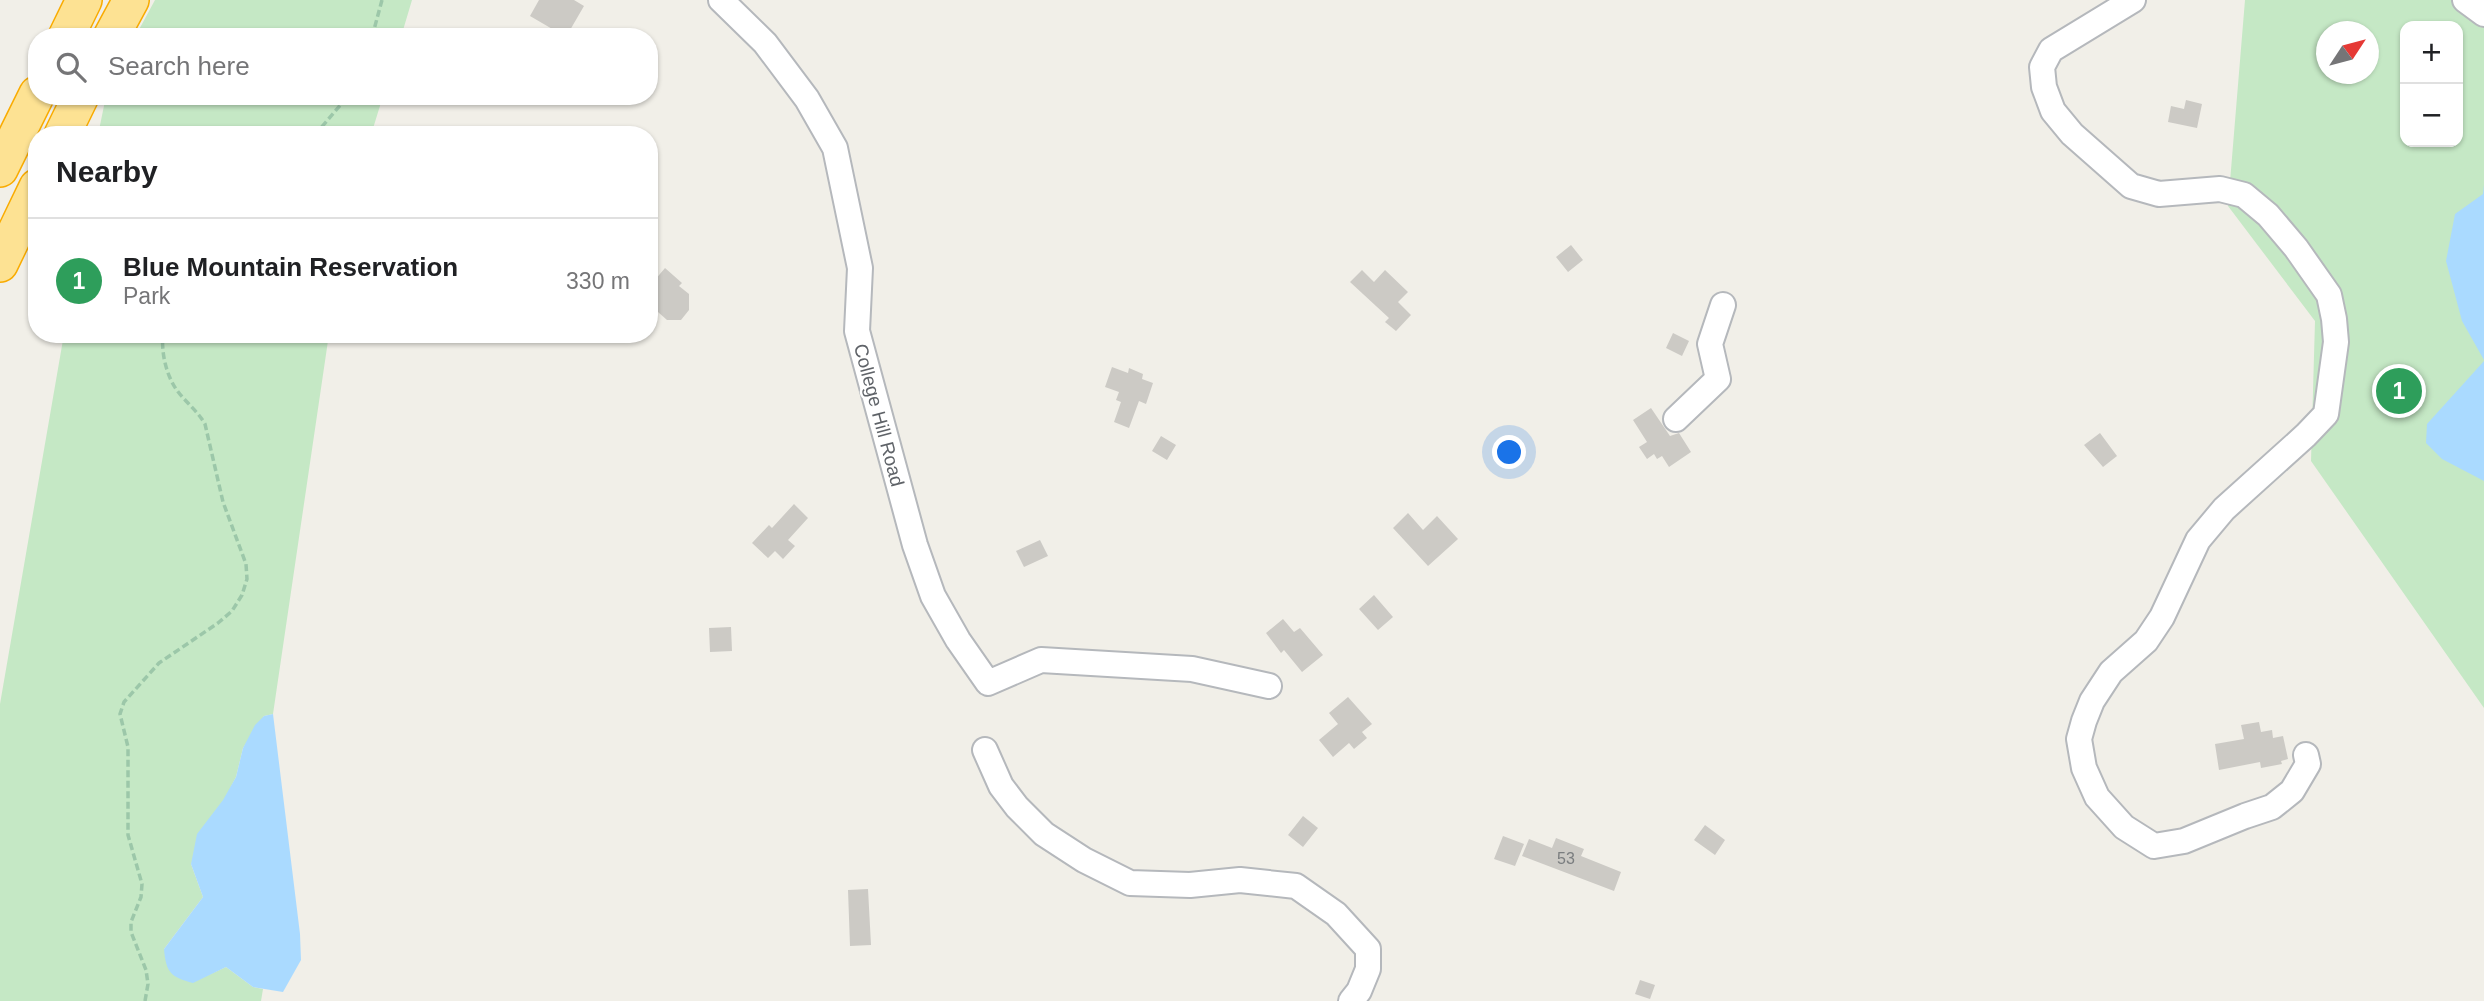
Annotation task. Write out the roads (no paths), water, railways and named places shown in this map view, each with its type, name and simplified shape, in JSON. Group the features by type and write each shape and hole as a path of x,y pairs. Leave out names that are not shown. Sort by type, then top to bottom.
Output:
{"highway":[{"path":"71,28 85,0"},
{"path":"116,28 131,0"},
{"path":"0,169 32,105"},
{"path":"66,126 77,105"},
{"path":"0,264 28,206"}],"street":[{"name":"College Hill Road","path":"721,0 765,43 807,99 835,148 860,268 857,331 915,545 933,596 958,640 988,683 1041,660 1192,669 1269,686"},
{"path":"2133,0 2050,50 2042,67 2044,87 2053,111 2071,134 2131,186 2159,194 2220,189 2244,195 2268,215 2296,248 2329,295 2336,342 2326,414 2224,509 2198,540 2162,617 2146,641 2110,672 2092,701 2079,739 2084,768 2097,797 2124,827 2154,846 2184,841 2272,807 2292,791 2308,764 2306,755"},
{"path":"2465,0 2484,14"},
{"path":"1676,419 1718,379 1710,344 1723,305"},
{"path":"985,750 1001,786 1044,834 1084,860 1130,883 1190,886 1240,880 1296,886 1336,914 1368,949 1368,969 1359,991 1351,1001"}],"water":[{"path":"2484,185 2484,360 2462,321 2446,261 2455,214 2483,194"},
{"path":"2484,361 2484,481 2442,459 2426,443 2427,424"},
{"path":"273,714 301,960 283,992 253,987 226,967 193,983 186,981 168,969 164,949 203,897 191,864 197,834 223,800 236,777 243,748 255,725 264,716"}],"place":[{"name":"Blue Mountain Reservation","path":"2399,391"}]}
